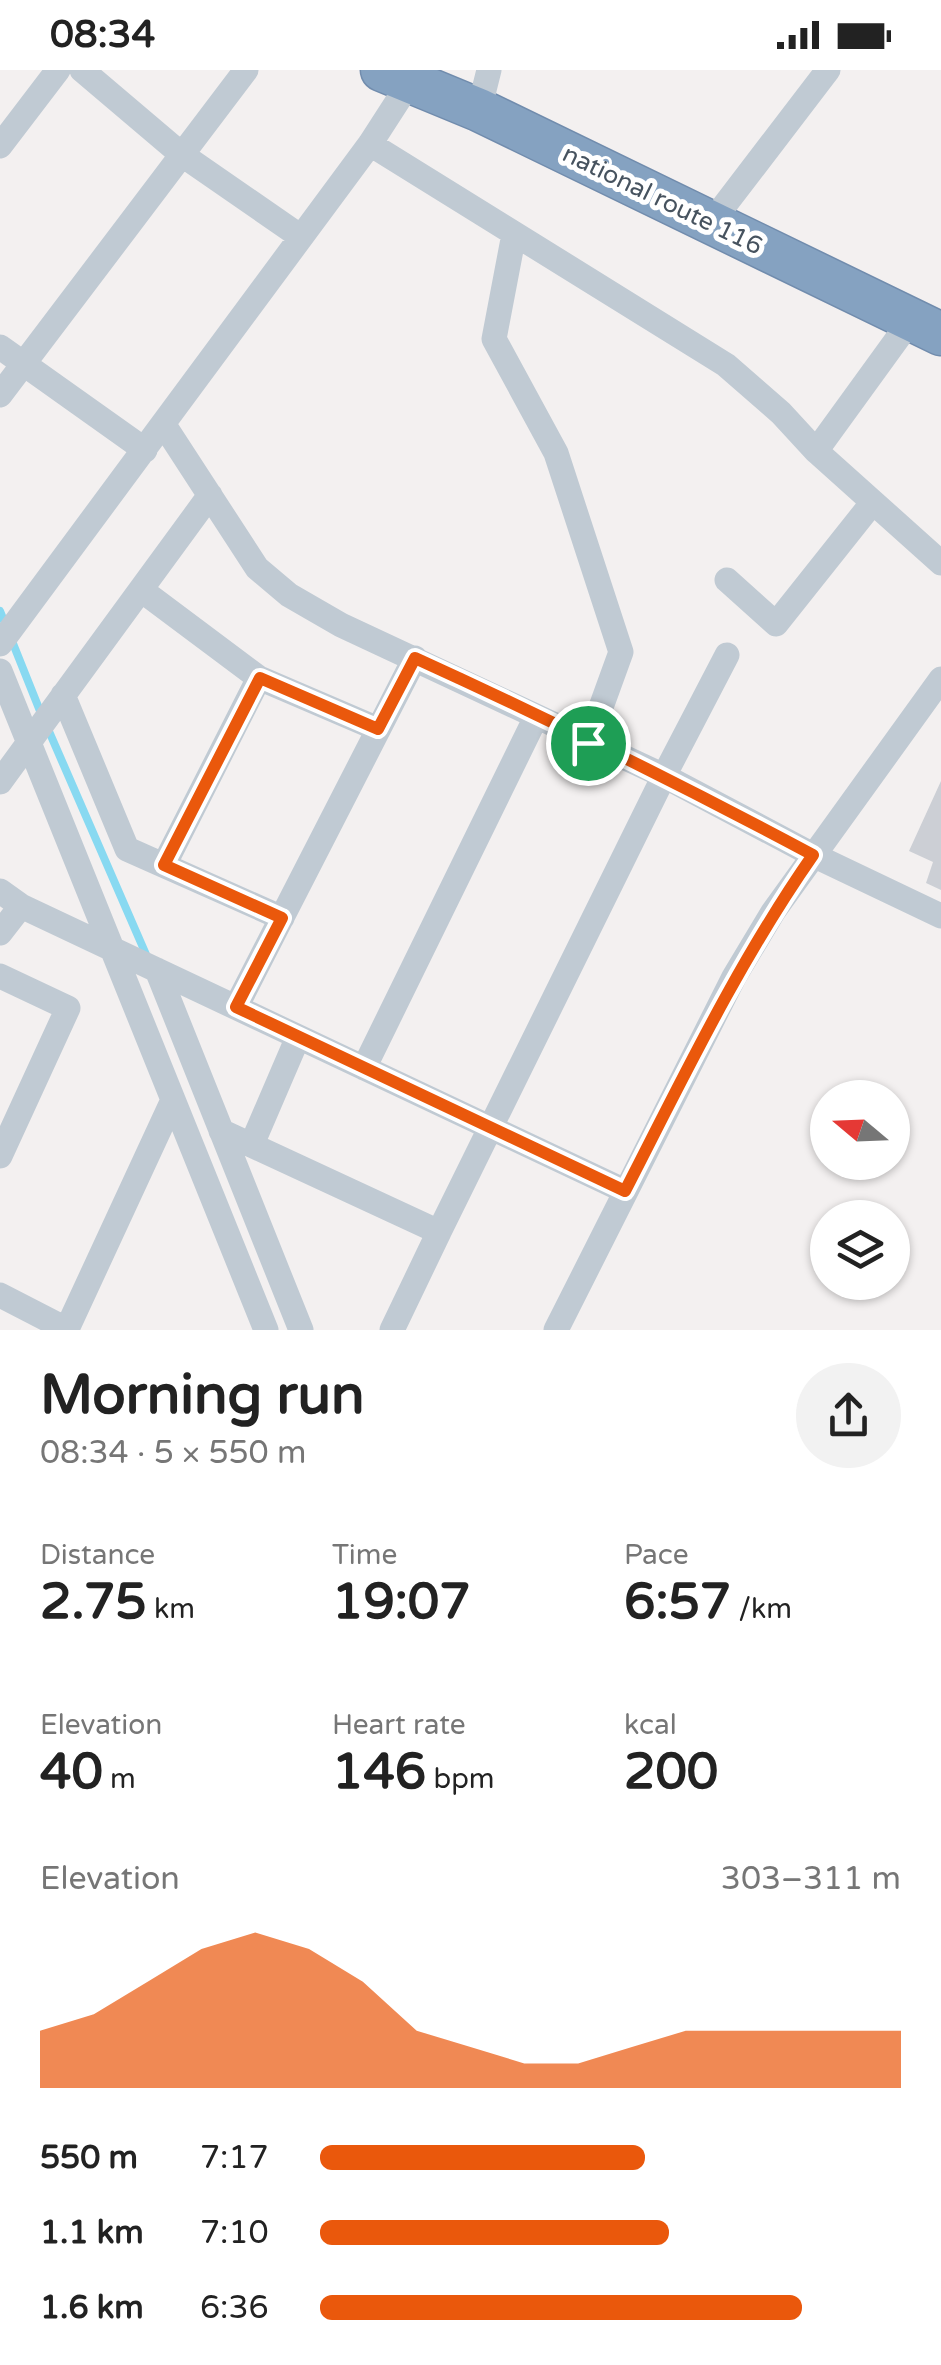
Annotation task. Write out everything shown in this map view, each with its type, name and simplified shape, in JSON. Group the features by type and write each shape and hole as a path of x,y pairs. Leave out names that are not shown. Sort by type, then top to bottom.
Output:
{"highway":[{"name":"national route 116","path":"396,76 484,90 711,223 926,327"}],"street":[{"path":"0,146 58,70"},
{"path":"82,70 181,154 301,237"},
{"path":"0,395 246,70"},
{"path":"711,223 828,70"},
{"path":"0,644 370,144 396,76"},
{"path":"370,144 726,366 941,563"},
{"path":"514,234 494,339 556,453 622,652 588,743"},
{"path":"816,452 926,327"},
{"path":"0,347 145,450"},
{"path":"164,424 257,568 289,595 341,625 664,776 813,855 941,916"},
{"path":"0,782 210,495"},
{"path":"726,580 776,624 873,502"},
{"path":"148,594 260,678 378,729"},
{"path":"392,1330 727,655"},
{"path":"236,1007 415,658"},
{"path":"0,671 266,1330"},
{"path":"164,865 260,678"},
{"path":"556,1330 734,978 773,912 941,678"},
{"path":"63,695 127,849 282,918"},
{"path":"364,1068 536,717"},
{"path":"0,933 10,898 625,1191"},
{"path":"157,970 301,1330"},
{"path":"0,976 68,1008 0,1156"},
{"path":"252,1144 298,1037"},
{"path":"0,1295 68,1330 173,1100"},
{"path":"221,1131 439,1232"}],"building":[{"path":"941,781 941,890 926,883 933,862 909,851"}],"waterway":[{"path":"0,611 42,716"},
{"path":"48,729 148,959"}],"route":[{"path":"415,658 588,743 664,776 813,855 734,978 625,1191 236,1007 282,918 164,865 260,678 378,729 415,658"}]}
